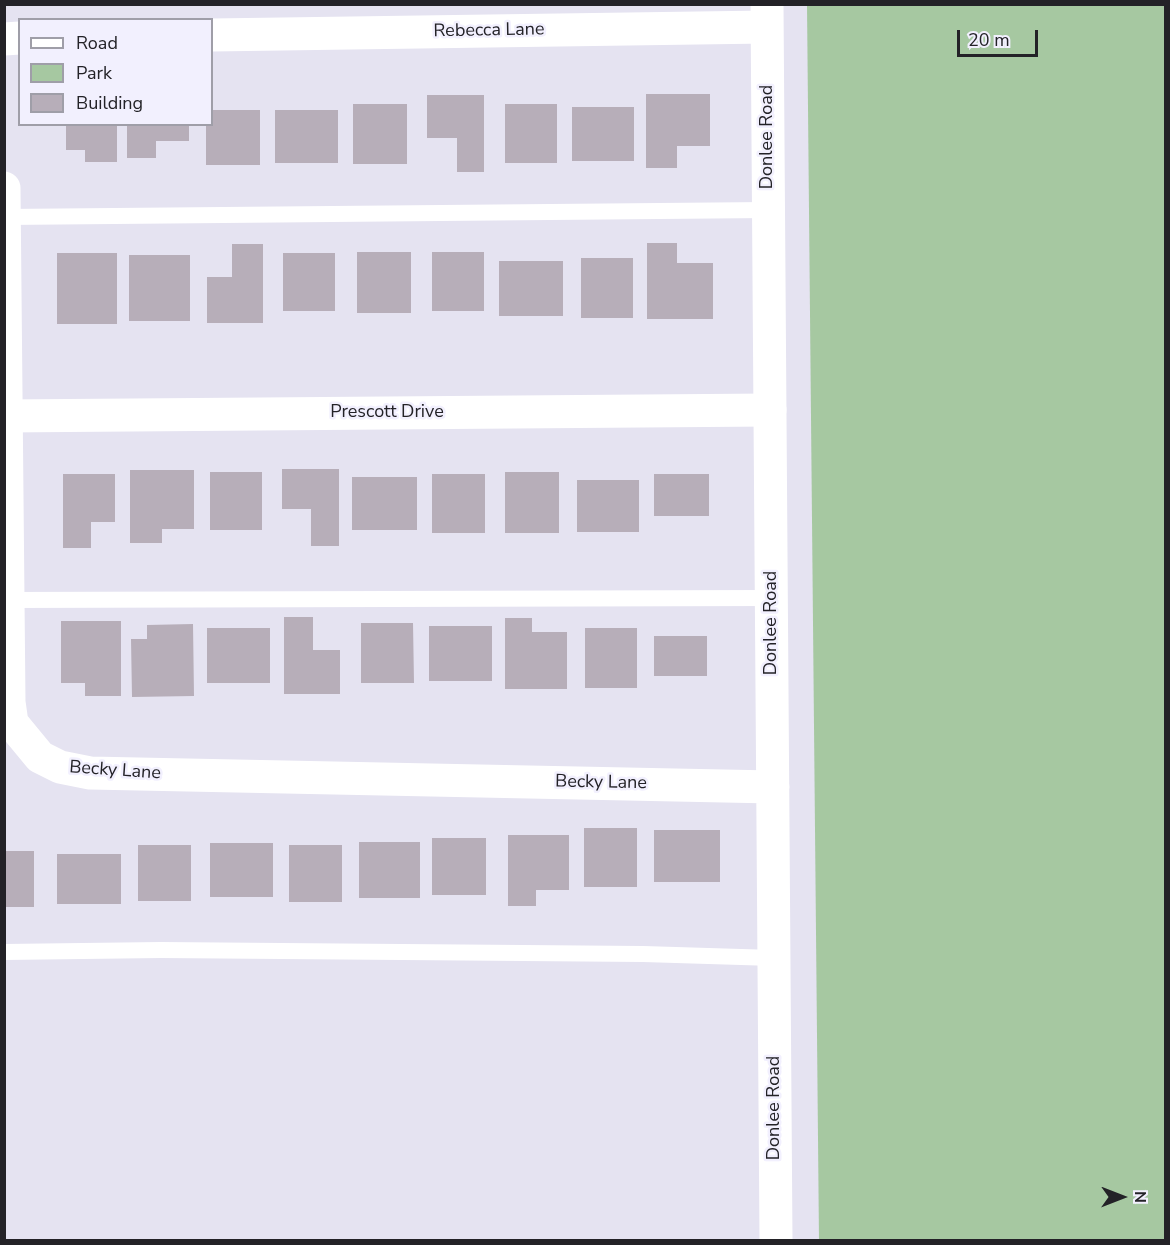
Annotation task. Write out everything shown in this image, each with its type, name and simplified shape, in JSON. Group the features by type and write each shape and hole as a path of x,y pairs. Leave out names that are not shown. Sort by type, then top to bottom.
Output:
{"street":[{"name":"Rebecca Lane","path":"213,35 767,16"},
{"name":"Donlee Road","path":"767,16 777,1240"},
{"name":"Becky Lane","path":"4,188 9,702 12,723 40,757 60,767 90,773 773,786"},
{"name":"Prescott Drive","path":"6,416 770,410"}],"lane":[{"path":"5,217 768,210"},
{"path":"7,588 771,598"},
{"path":"4,951 643,954 774,958"}],"green space":[{"path":"807,5 1165,5 1165,1240 819,1240"}],"building":[{"path":"646,94 710,94 710,146 677,146 677,168 646,168"},
{"path":"427,95 484,95 484,172 457,172 457,138 427,138"},
{"path":"353,104 407,104 407,164 353,164"},
{"path":"505,104 557,104 557,163 505,163"},
{"path":"572,107 634,107 634,161 572,161"},
{"path":"213,110 260,110 260,165 206,165 206,126 213,126"},
{"path":"275,110 338,110 338,163 275,163"},
{"path":"66,126 117,126 117,162 85,162 85,150 66,150"},
{"path":"127,126 189,126 189,141 156,141 156,158 127,158"},
{"path":"647,243 677,243 677,263 713,263 713,319 647,319"},
{"path":"232,244 263,244 263,323 207,323 207,277 232,277"},
{"path":"357,252 411,252 411,313 357,313"},
{"path":"432,252 484,252 484,311 432,311"},
{"path":"57,253 117,253 117,324 57,324"},
{"path":"283,253 335,253 335,311 283,311"},
{"path":"129,255 190,255 190,321 129,321"},
{"path":"581,258 633,258 633,318 581,318"},
{"path":"499,261 563,261 563,316 499,316"},
{"path":"282,469 339,469 339,546 311,546 311,509 282,509"},
{"path":"130,470 194,470 194,529 162,529 162,543 130,543"},
{"path":"210,472 262,472 262,530 210,530"},
{"path":"505,472 559,472 559,533 505,533"},
{"path":"63,474 115,474 115,522 91,522 91,548 63,548"},
{"path":"432,474 485,474 485,533 432,533"},
{"path":"654,474 709,474 709,516 654,516"},
{"path":"352,477 417,477 417,530 352,530"},
{"path":"577,480 639,480 639,532 577,532"},
{"path":"284,617 313,617 313,650 340,650 340,694 284,694"},
{"path":"505,618 532,618 532,632 567,632 567,689 505,689"},
{"path":"61,621 121,621 121,696 85,696 85,683 61,683"},
{"path":"361,623 413,623 414,683 361,683"},
{"path":"193,624 194,696 132,697 131,639 147,639 147,625"},
{"path":"429,626 492,626 492,681 429,681"},
{"path":"207,628 270,628 270,683 207,683"},
{"path":"585,628 637,628 637,688 585,688"},
{"path":"654,636 707,636 707,676 654,676"},
{"path":"584,828 637,828 637,887 584,887"},
{"path":"654,830 720,830 720,882 654,882"},
{"path":"508,835 569,835 569,890 536,890 536,906 508,906"},
{"path":"432,838 486,838 486,895 432,895"},
{"path":"359,842 420,842 420,898 359,898"},
{"path":"210,843 273,843 273,897 210,897"},
{"path":"138,845 191,845 191,901 138,901"},
{"path":"289,845 342,845 342,902 289,902"},
{"path":"4,851 34,851 34,907 4,907"},
{"path":"57,854 121,854 121,904 57,904"}]}
